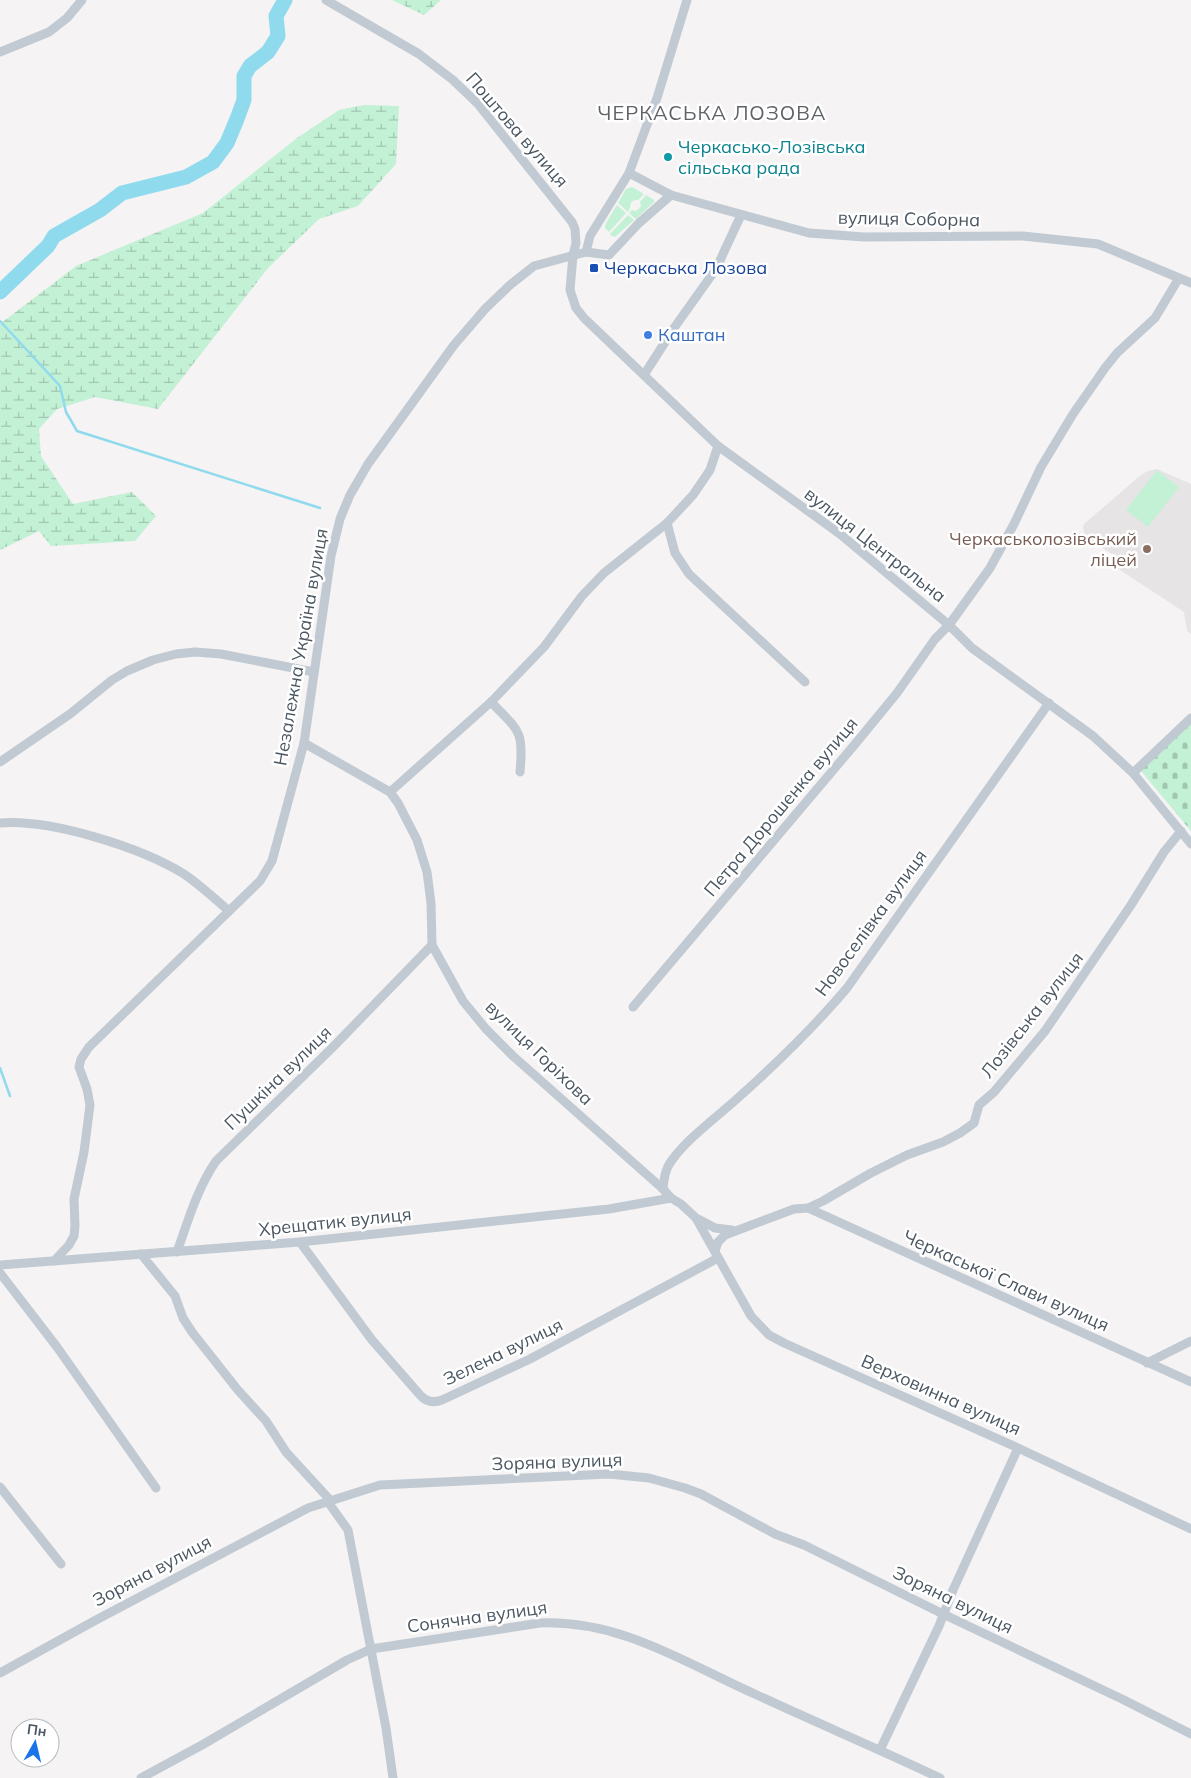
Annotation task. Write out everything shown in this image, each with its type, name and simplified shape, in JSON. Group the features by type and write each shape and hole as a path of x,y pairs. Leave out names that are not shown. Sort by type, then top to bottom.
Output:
{"street":[{"path":"0,52 49,32 66,18 82,0"},
{"name":"Поштова вулиця","path":"326,0 419,54 453,80 478,104 572,222 575,229 576,243 573,255"},
{"path":"586,252 590,236 629,174 656,98 687,0"},
{"name":"вулиця Соборна","path":"629,174 671,194 809,233 864,237 1023,236 1098,244 1191,283"},
{"name":"Незалежна Україна вулиця","path":"54,1261 69,1245 74,1236 76,1226 74,1199 84,1152 90,1110 87,1089 79,1067 81,1059 89,1047 260,880 272,861 304,743 331,556 340,519 350,495 368,464 454,345 485,309 510,285 534,266 586,252 609,254 638,223 671,194"},
{"path":"644,376 674,328 716,269 741,215"},
{"name":"вулиця Центральна","path":"573,255 570,290 576,308 644,376 718,446 840,534 949,625 972,648 1093,736 1133,773 1191,844"},
{"name":"Петра Дорошенка вулиця","path":"633,1007 856,743 896,693 935,639 949,625 990,568 1014,524 1041,467 1073,414 1111,361 1155,318 1178,278"},
{"path":"390,792 491,702 544,647 582,596 604,573 667,523 697,489 710,470 718,446"},
{"path":"667,523 674,553 689,574 805,682"},
{"path":"0,762 70,714 112,680 126,671 161,658 176,654 204,652 314,672"},
{"path":"491,702 516,728 521,739 520,772"},
{"name":"Новоселівка вулиця","path":"663,1189 665,1174 671,1161 828,1011 847,988 1049,703"},
{"path":"1133,773 1191,718"},
{"name":"вулиця Горіхова","path":"304,743 390,792 398,803 417,840 427,872 431,903 432,945 463,1001 486,1029 514,1056 671,1198 681,1204 696,1218 716,1254"},
{"path":"0,823 32,824 67,830 127,848 184,874 206,890 229,911"},
{"name":"Лозівська вулиця","path":"716,1254 721,1238 794,1209 808,1208 906,1155 943,1142 974,1123 978,1105 998,1087 1045,1031 1122,920 1164,852 1181,831"},
{"name":"Пушкіна вулиця","path":"177,1252 198,1192 216,1161 332,1048 432,945"},
{"name":"Хрещатик вулиця","path":"0,1265 300,1242 610,1209 671,1198"},
{"name":"Черкаської Слави вулиця","path":"808,1208 1191,1382"},
{"path":"696,1218 715,1228 735,1231"},
{"name":"Зелена вулиця","path":"300,1242 372,1340 422,1398 432,1401 442,1400 530,1359 716,1254"},
{"path":"141,1254 175,1296 183,1318 192,1332 237,1389 266,1421 286,1452 329,1501 348,1530 386,1728 392,1778"},
{"name":"Верховинна вулиця","path":"716,1254 751,1316 769,1335 1191,1529"},
{"path":"0,1274 57,1347 156,1488"},
{"path":"1147,1363 1191,1341"},
{"path":"880,1750 1018,1448"},
{"name":"Зоряна вулиця","path":"0,1673 215,1556 308,1508 329,1501 380,1485 609,1474 649,1478 701,1494 774,1534 812,1549 1191,1734"},
{"path":"0,1486 62,1564"},
{"name":"Сонячна вулиця","path":"141,1778 202,1745 346,1660 371,1649 540,1623 557,1623 613,1632 663,1649 735,1686 940,1778"}],"shaded area":[{"name":"Черкаськолозівський ліцей","path":"1157,469 1191,484 1191,634 1187,631 1184,612 1117,568 1122,561 1085,536 1083,528 1084,524 1141,475"}],"green space":[{"path":"392,0 441,0 424,15"},
{"path":"364,105 399,106 396,164 358,206 319,219 268,268 158,409 95,397 57,409 39,429 41,456 73,504 132,492 156,516 135,541 51,546 39,531 0,550 0,324 76,266 203,213 297,138 339,110"},
{"path":"632,187 644,194 638,200 631,202 628,212 618,203 626,189"},
{"path":"646,195 654,200 654,202 636,219 629,213 632,210 639,209 641,206 640,202"},
{"path":"617,205 626,213 609,232 605,228 606,223"},
{"path":"628,215 634,220 615,237 612,236 610,234"},
{"path":"1157,470 1179,487 1148,527 1126,510"},
{"path":"1191,723 1191,831 1141,771"}],"waterway":[{"path":"0,292 48,246 54,236 100,210 122,193 186,177 213,162 227,143 244,100 244,76 250,66 268,52 278,36 276,16 285,0"},
{"path":"0,321 60,386 66,412 77,431 320,508"},
{"path":"0,1068 10,1096"}],"place":[{"name":"Черкасько-Лозівська сільська рада","path":"668,157"},
{"name":"Черкаська Лозова","path":"594,268"},
{"name":"Каштан","path":"648,335"},
{"name":"Черкаськолозівський ліцей","path":"1147,549"}],"district":[{"name":"ЧЕРКАСЬКА ЛОЗОВА","path":"712,113"}]}
